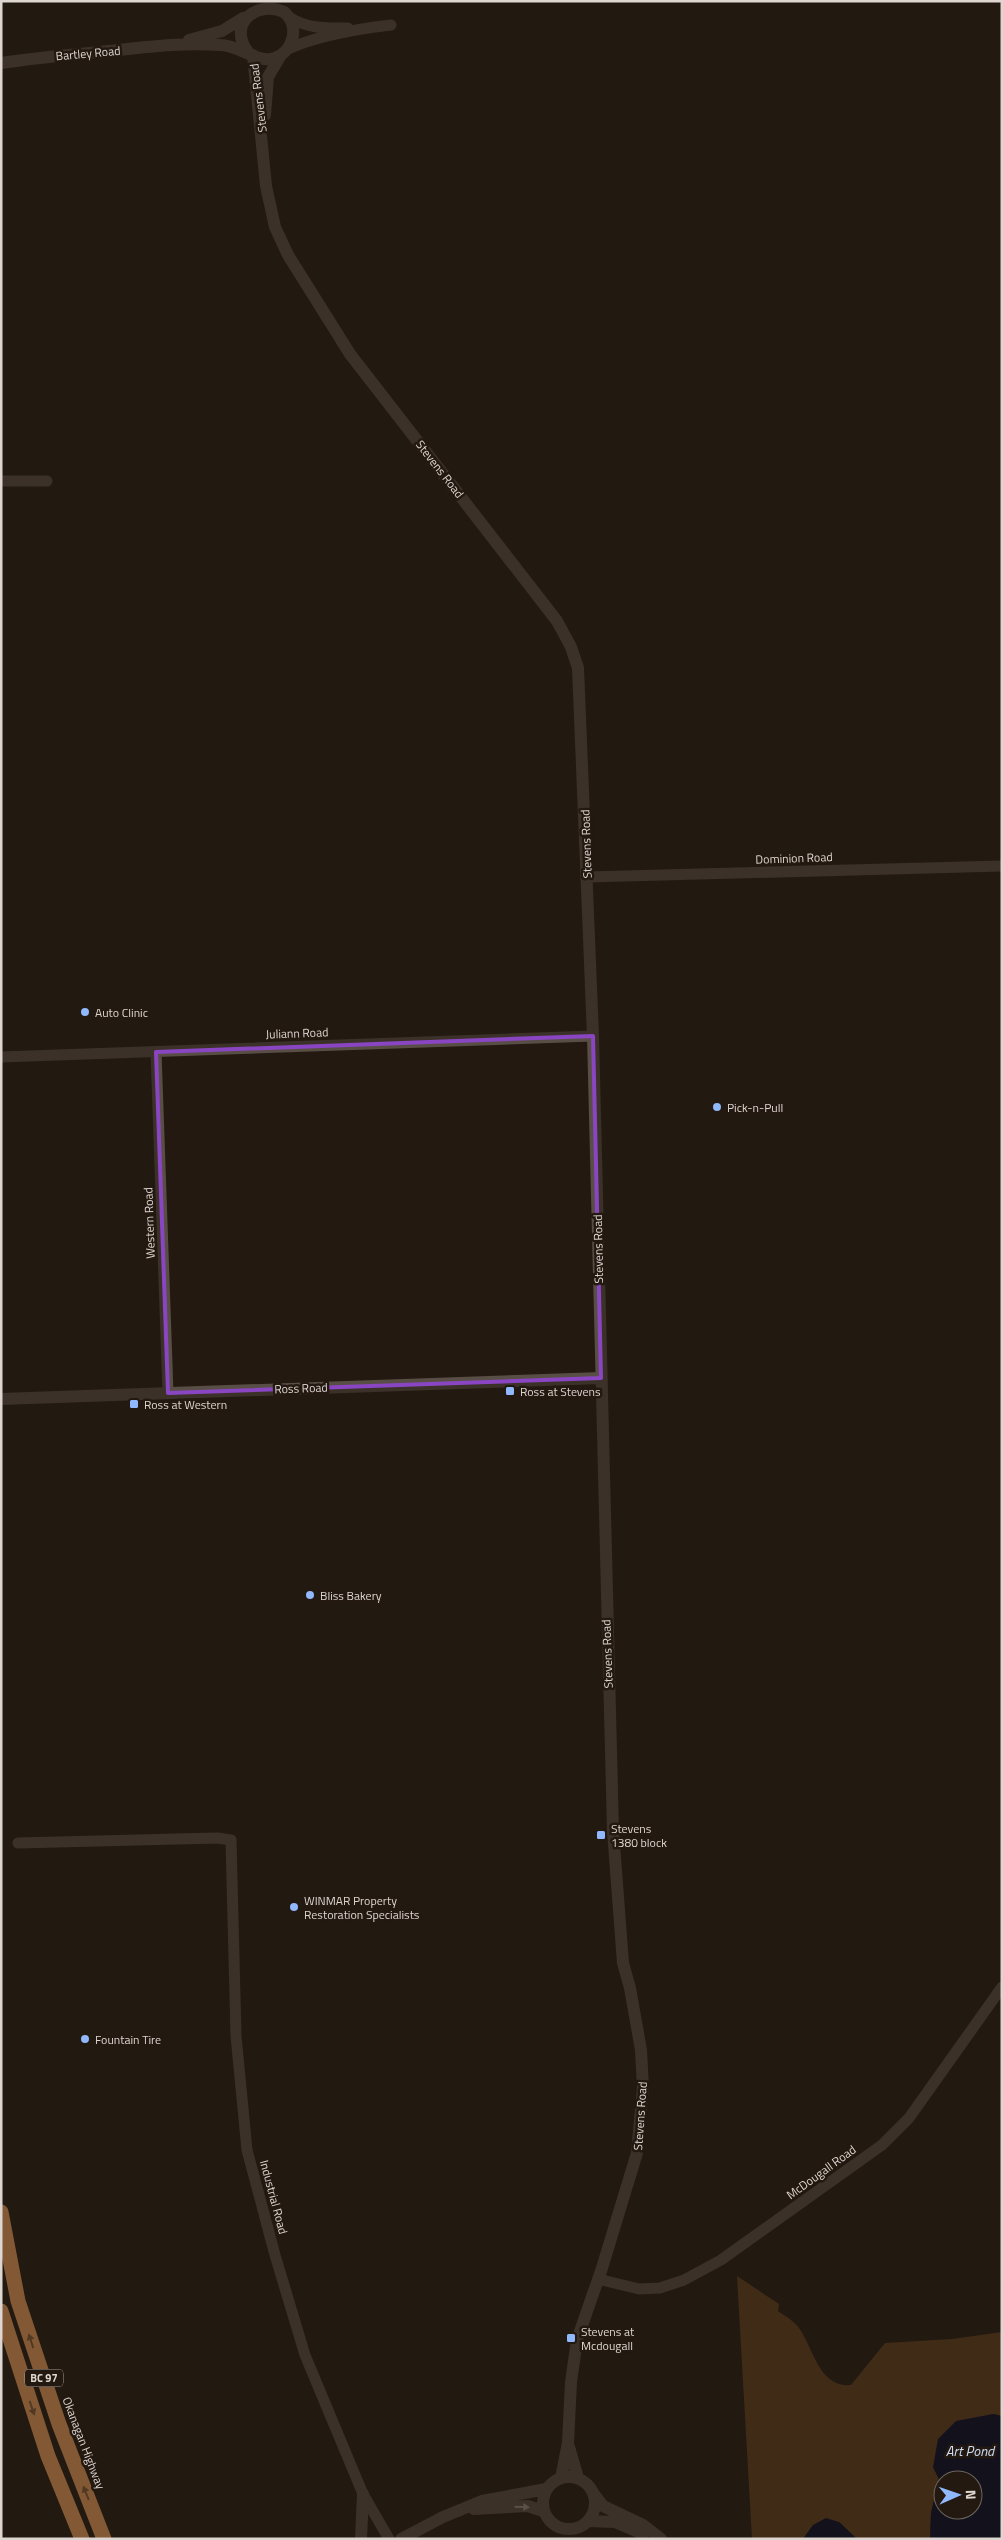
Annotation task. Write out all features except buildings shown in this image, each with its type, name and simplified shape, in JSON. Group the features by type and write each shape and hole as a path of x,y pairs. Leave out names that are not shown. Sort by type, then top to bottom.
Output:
{"highway":[{"name":"Okanagan Highway","path":"1,2212 18,2301 59,2424 104,2539"},
{"name":"BC 97","path":"1,2311 48,2456 82,2539"}],"main road":[{"path":"267,5 283,10 294,33 284,52 265,60 250,54 240,36 248,10 267,5"},
{"name":"Bartley Road","path":"175,44 222,31 248,10"},
{"name":"Bartley Road","path":"1,63 175,44 224,44 250,54"},
{"name":"Stevens Road","path":"262,140 268,77 284,52"},
{"name":"Stevens Road","path":"250,54 262,140 266,186 275,227 288,255 350,354 551,613 571,647 578,668 593,1036 613,1831 623,1963 630,1988 641,2050 644,2087 637,2154 577,2340 571,2382 568,2442 561,2478"},
{"name":"Ross Road","path":"1,1399 601,1378"},
{"name":"Stevens Road","path":"568,2442 578,2478"},
{"path":"401,2539 443,2517 501,2496 528,2494 546,2489 561,2478 578,2478 585,2482 603,2506 655,2532 661,2539"},
{"path":"546,2489 543,2496 543,2511 558,2539"},
{"path":"361,2539 363,2494"},
{"path":"551,2524 573,2534 588,2522 595,2508 593,2494"},
{"path":"464,2509 528,2506 543,2511"},
{"path":"588,2522 615,2522 651,2539"}],"street":[{"path":"283,10 299,24 310,27 362,29"},
{"path":"284,52 300,44 362,29 391,25"},
{"path":"1,481 47,481"},
{"name":"Dominion Road","path":"588,877 1002,866"},
{"name":"Juliann Road","path":"1,1058 593,1036"},
{"name":"Western Road","path":"156,1052 168,1393"},
{"name":"Industrial Road","path":"18,1844 217,1838 232,1840 236,2036 247,2150 305,2355 363,2494 389,2539"},
{"name":"McDougall Road","path":"598,2279 639,2290 660,2288 684,2280 721,2260 882,2145 909,2118 1002,1987"}],"highlighted area":[{"path":"593,1036 601,1378 168,1393 156,1052"}],"shaded area":[{"path":"737,2276 779,2304 778,2311 799,2328 824,2374 840,2384 851,2385 885,2343 952,2339 1002,2332 1002,2416 993,2414 933,2467 934,2470 930,2539 857,2539 839,2522 813,2525 803,2539 752,2539"}],"water":[{"name":"Art Pond","path":"993,2414 1002,2416 1002,2539 930,2539 933,2504 933,2520 983,2520 983,2470 934,2470 933,2467 938,2439 956,2421"},
{"path":"826,2518 839,2522 857,2539 803,2539 813,2525"}],"place":[{"name":"Auto Clinic","path":"85,1012"},
{"name":"Pick-n-Pull","path":"717,1107"},
{"name":"Ross at Stevens","path":"510,1391"},
{"name":"Ross at Western","path":"134,1404"},
{"name":"Bliss Bakery","path":"310,1595"},
{"name":"Stevens 1380 block","path":"601,1835"},
{"name":"WINMAR Property Restoration Specialists","path":"294,1907"},
{"name":"Fountain Tire","path":"85,2039"},
{"name":"Stevens at Mcdougall","path":"571,2338"}]}
